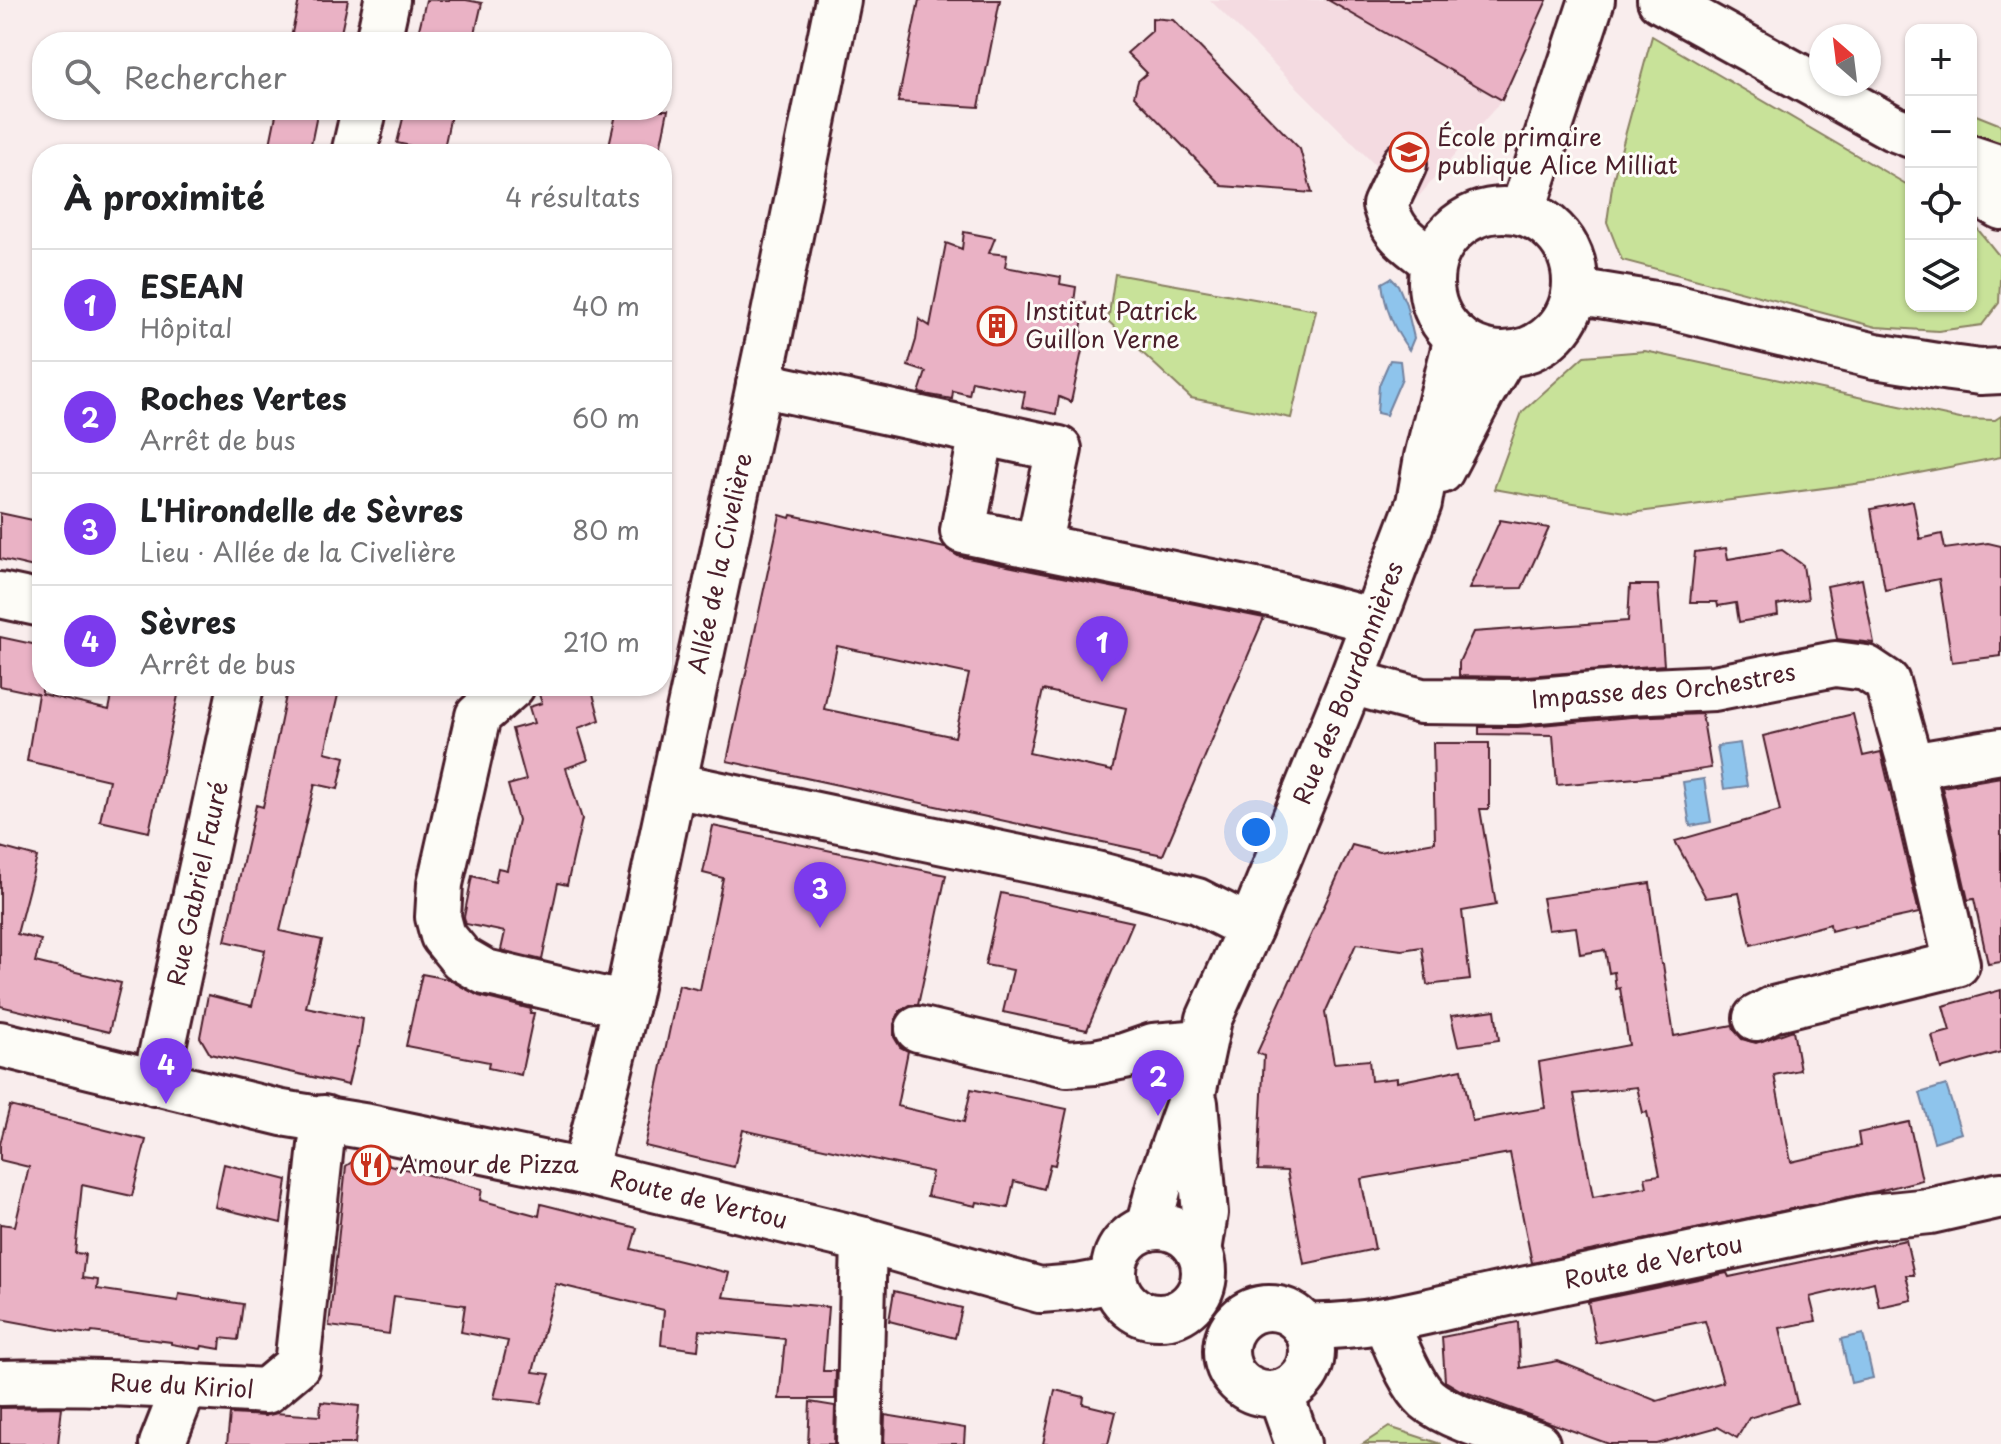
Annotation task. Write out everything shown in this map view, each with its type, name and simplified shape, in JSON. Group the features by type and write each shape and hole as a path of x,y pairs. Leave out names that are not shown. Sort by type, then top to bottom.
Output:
{"street":[{"path":"380,32 387,0"},
{"name":"Allée de la Civelière","path":"584,1172 626,1005 674,785 838,0"},
{"path":"1522,212 1592,0"},
{"path":"1660,0 1905,135"},
{"path":"356,144 362,120"},
{"path":"1977,160 2001,168"},
{"path":"1404,164 1385,205 1390,222 1403,240 1433,262"},
{"path":"1977,193 2001,207"},
{"path":"1495,209 1522,212 1546,223 1565,244 1574,264 1575,291 1568,313 1545,341 1529,349 1495,354 1474,348 1446,326 1434,303 1433,262 1445,238 1467,219 1495,209"},
{"path":"1575,291 1673,307 1875,356 1980,372 2001,371"},
{"name":"Rue des Bourdonnières","path":"1148,1228 1160,1183 1194,1089 1209,1019 1250,928 1351,682 1419,503 1427,457 1457,337"},
{"path":"1950,368 2001,340"},
{"name":"Rue des Bourdonnières","path":"1419,503 1446,465 1505,354"},
{"path":"759,384 1059,449 1038,546"},
{"path":"982,432 963,531 1275,595 1374,621"},
{"path":"0,595 32,602"},
{"name":"Impasse des Orchestres","path":"1351,682 1421,701 1516,702 1714,688 1835,664 1866,668 1887,682 1911,766 1957,964 1773,1009 1756,1018"},
{"name":"Rue Gabriel Fauré","path":"155,1083 239,696"},
{"path":"501,696 478,716 440,884 438,917 443,936 461,958 485,972 626,1005"},
{"path":"1911,766 2001,751"},
{"path":"674,785 1096,874 1197,901 1250,928"},
{"path":"918,1029 1067,1064 1124,1056 1153,1046 1203,1042"},
{"name":"Route de Vertou","path":"0,1044 282,1113 324,1118 584,1172 864,1240 1040,1290 1114,1280"},
{"name":"Rue des Bourdonnières","path":"1194,1089 1205,1213 1202,1258"},
{"name":"Rue du Kiriol","path":"0,1383 181,1386 266,1391 297,1365 324,1118"},
{"name":"Route de Vertou","path":"1304,1326 1332,1327 1385,1321 1871,1217 1930,1211 2001,1195"},
{"path":"1202,1258 1204,1281 1199,1295 1177,1314 1164,1318 1150,1317 1126,1304 1118,1293 1114,1266 1125,1242 1148,1228 1163,1227 1178,1231 1190,1239 1202,1258 1264,1307"},
{"path":"859,1444 864,1240"},
{"path":"1264,1307 1276,1308 1296,1317 1304,1326 1311,1339 1310,1366 1293,1387 1267,1395 1254,1392 1242,1386 1229,1371 1225,1358 1226,1340 1234,1325 1247,1313 1264,1307"},
{"path":"1177,1314 1225,1358"},
{"path":"1385,1321 1425,1398 1446,1412 1537,1444"},
{"path":"162,1444 177,1406 181,1386"},
{"path":"1280,1393 1298,1444"}],"shaded area":[{"name":"École primaire publique Alice Milliat","path":"1210,0 1547,0 1502,100 1413,203"}],"green space":[{"path":"1652,36 1905,184 1905,312 1977,312 1977,228 2001,258 1999,303 1982,325 1938,331 1876,327 1622,260 1607,222 1613,180"},
{"path":"1977,115 2001,125 2001,145 1977,138"},
{"path":"1115,274 1316,310 1291,418 1191,398 1108,321"},
{"path":"1645,351 1960,419 1995,420 2001,416 2001,457 1878,481 1631,513 1494,489 1522,412 1584,356"},
{"path":"1389,1427 1441,1444 1363,1444"}],"water":[{"path":"1391,278 1398,285 1406,304 1414,338 1409,350 1395,327 1385,301 1382,283"},
{"path":"1390,360 1400,361 1402,378 1386,415 1377,413 1379,385"},
{"path":"1740,743 1747,786 1724,789 1717,746"},
{"path":"1704,779 1711,822 1690,826 1683,782"},
{"path":"1946,1085 1961,1133 1934,1142 1920,1093"},
{"path":"1863,1334 1873,1378 1851,1383 1841,1339"}],"building":[{"path":"299,0 348,0 341,32 292,32"},
{"path":"426,0 482,3 475,32 418,32"},
{"path":"919,0 1000,0 979,107 898,102"},
{"path":"1328,0 1547,0 1502,100"},
{"path":"1152,18 1173,20 1300,149 1312,193 1222,186 1134,96 1138,81 1147,73 1127,53 1152,31"},
{"path":"275,120 316,120 311,144 270,144"},
{"path":"403,120 450,120 445,144 397,143"},
{"path":"615,120 666,120 661,144 609,144"},
{"name":"Institut Patrick Guillon Verne","path":"964,232 995,238 989,253 1007,255 1005,267 1061,277 1060,284 1076,287 1074,302 1086,303 1081,329 1085,337 1071,402 1059,397 1056,414 1022,407 1025,392 972,381 969,395 953,391 952,399 919,393 926,372 908,366 919,319 930,326 946,243 962,249"},
{"path":"1913,501 1920,539 1942,534 1945,549 1988,543 2001,546 2001,656 1952,662 1939,579 1885,590 1871,509"},
{"path":"0,513 32,520 32,567 0,559"},
{"path":"780,515 945,548 958,556 1264,618 1163,855 727,761","holes":["837,646 969,674 955,737 824,709","1043,690 1126,708 1112,771 1029,753"]},
{"path":"1500,520 1549,528 1522,588 1469,589"},
{"path":"1726,548 1728,559 1782,550 1803,565 1808,599 1777,605 1778,615 1739,622 1736,603 1718,606 1717,602 1690,602 1695,552"},
{"path":"1862,579 1874,643 1837,639 1827,586"},
{"path":"1630,585 1658,585 1664,665 1515,677 1459,676 1459,662 1473,632 1628,621"},
{"path":"0,637 32,644 32,693 0,686"},
{"path":"38,696 50,696 109,710 112,696 178,696 149,832 100,821 109,780 27,761"},
{"path":"286,696 338,696 325,752 345,757 338,789 315,784 280,931 322,940 306,1007 363,1019 348,1085 210,1054 200,1037 208,995 252,1006 265,950 225,941 256,805 263,807"},
{"path":"540,696 594,696 600,720 578,728 588,760 566,768 582,819 567,885 558,883 542,960 501,950 505,932 466,924 464,917 472,876 495,882 498,868 507,870 518,820 508,785 526,780 512,729 534,723 529,707 542,703"},
{"path":"1702,714 1711,768 1659,776 1557,785 1553,735 1479,734 1479,727"},
{"path":"1853,714 1863,756 1881,752 1919,913 1831,931 1830,924 1751,945 1739,893 1706,898 1675,841 1780,811 1763,736"},
{"path":"1433,743 1489,743 1489,809 1480,809 1496,905 1462,911 1470,980 1427,985 1422,947 1402,950 1356,944 1325,1013 1334,1063 1369,1060 1371,1081 1397,1078 1397,1082 1462,1069 1472,1121 1545,1108 1539,1062 1629,1045 1620,988 1616,989 1614,972 1609,973 1605,950 1580,954 1576,927 1548,930 1542,898 1650,883 1674,1036 1733,1025 1742,1039 1756,1043 1793,1030 1800,1070 1774,1075 1791,1162 1860,1146 1858,1133 1909,1122 1922,1180 1532,1263 1510,1153 1361,1179 1375,1249 1304,1264 1287,1171 1258,1170 1264,1056 1257,1053 1352,845 1379,852 1435,842","holes":["1637,1087 1643,1113 1647,1112 1660,1175 1645,1177 1647,1187 1593,1197 1574,1094"]},
{"path":"2001,777 2001,962 1988,964 1974,899 1968,900 1942,787"},
{"path":"713,826 946,875 918,1005 910,1005 900,1011 894,1024 894,1037 900,1047 908,1051 897,1106 964,1122 971,1089 1067,1109 1055,1165 1050,1164 1044,1189 1014,1181 1008,1208 977,1202 976,1206 927,1196 932,1172 743,1130 734,1167 645,1146 679,985 700,990 723,878 703,873"},
{"path":"0,847 37,857 17,934 41,940 35,962 121,983 109,1032 0,1006"},
{"path":"1001,893 1133,922 1087,1030 1003,1012 1013,970 985,965"},
{"path":"422,974 448,979 479,996 531,1009 530,1013 534,1013 521,1075 488,1068 489,1062 406,1046"},
{"path":"2001,990 2001,1052 1941,1069 1932,1036 1950,1031 1943,1006"},
{"path":"1495,1010 1499,1040 1458,1046 1451,1016"},
{"path":"10,1106 146,1140 132,1196 82,1185 75,1253 85,1254 82,1278 98,1280 97,1289 178,1301 179,1294 243,1304 238,1340 221,1338 220,1349 202,1346 201,1349 171,1342 65,1331 0,1319 0,1224 15,1226 29,1167 0,1160 0,1144"},
{"path":"359,1157 482,1189 480,1200 539,1216 541,1204 637,1228 631,1249 729,1273 723,1297 828,1307 823,1371 836,1371 835,1399 779,1399 785,1339 700,1330 698,1350 661,1345 664,1310 556,1284 533,1372 550,1374 541,1403 494,1398 508,1341 461,1332 465,1305 394,1296 389,1334 329,1326 346,1166"},
{"path":"224,1164 287,1180 281,1223 215,1207"},
{"path":"1906,1240 1914,1275 1906,1275 1912,1300 1879,1307 1874,1282 1810,1297 1816,1321 1780,1328 1797,1403 1749,1418 1737,1438 1718,1427 1657,1444 1609,1444 1460,1390 1445,1381 1442,1337 1518,1322 1520,1368 1558,1361 1657,1401 1723,1382 1705,1321 1596,1343 1588,1302 1727,1273 1729,1277"},
{"path":"894,1291 962,1308 955,1338 889,1321"},
{"path":"1055,1390 1084,1397 1083,1404 1116,1412 1108,1444 1043,1444"},
{"path":"321,1402 359,1406 355,1444 227,1444 230,1414 320,1416"},
{"path":"810,1402 835,1406 834,1444 808,1444"},
{"path":"62,1407 58,1444 0,1444 0,1408"},
{"path":"885,1415 965,1428 964,1444 884,1444"}],"place":[{"name":"École primaire publique Alice Milliat","path":"1409,152"},
{"name":"Institut Patrick Guillon Verne","path":"997,326"},
{"name":"ESEAN","path":"1102,682"},
{"name":"L'Hirondelle de Sèvres","path":"820,928"},
{"name":"Sèvres","path":"166,1104"},
{"name":"Roches Vertes","path":"1158,1116"},
{"name":"Amour de Pizza","path":"371,1165"}]}
